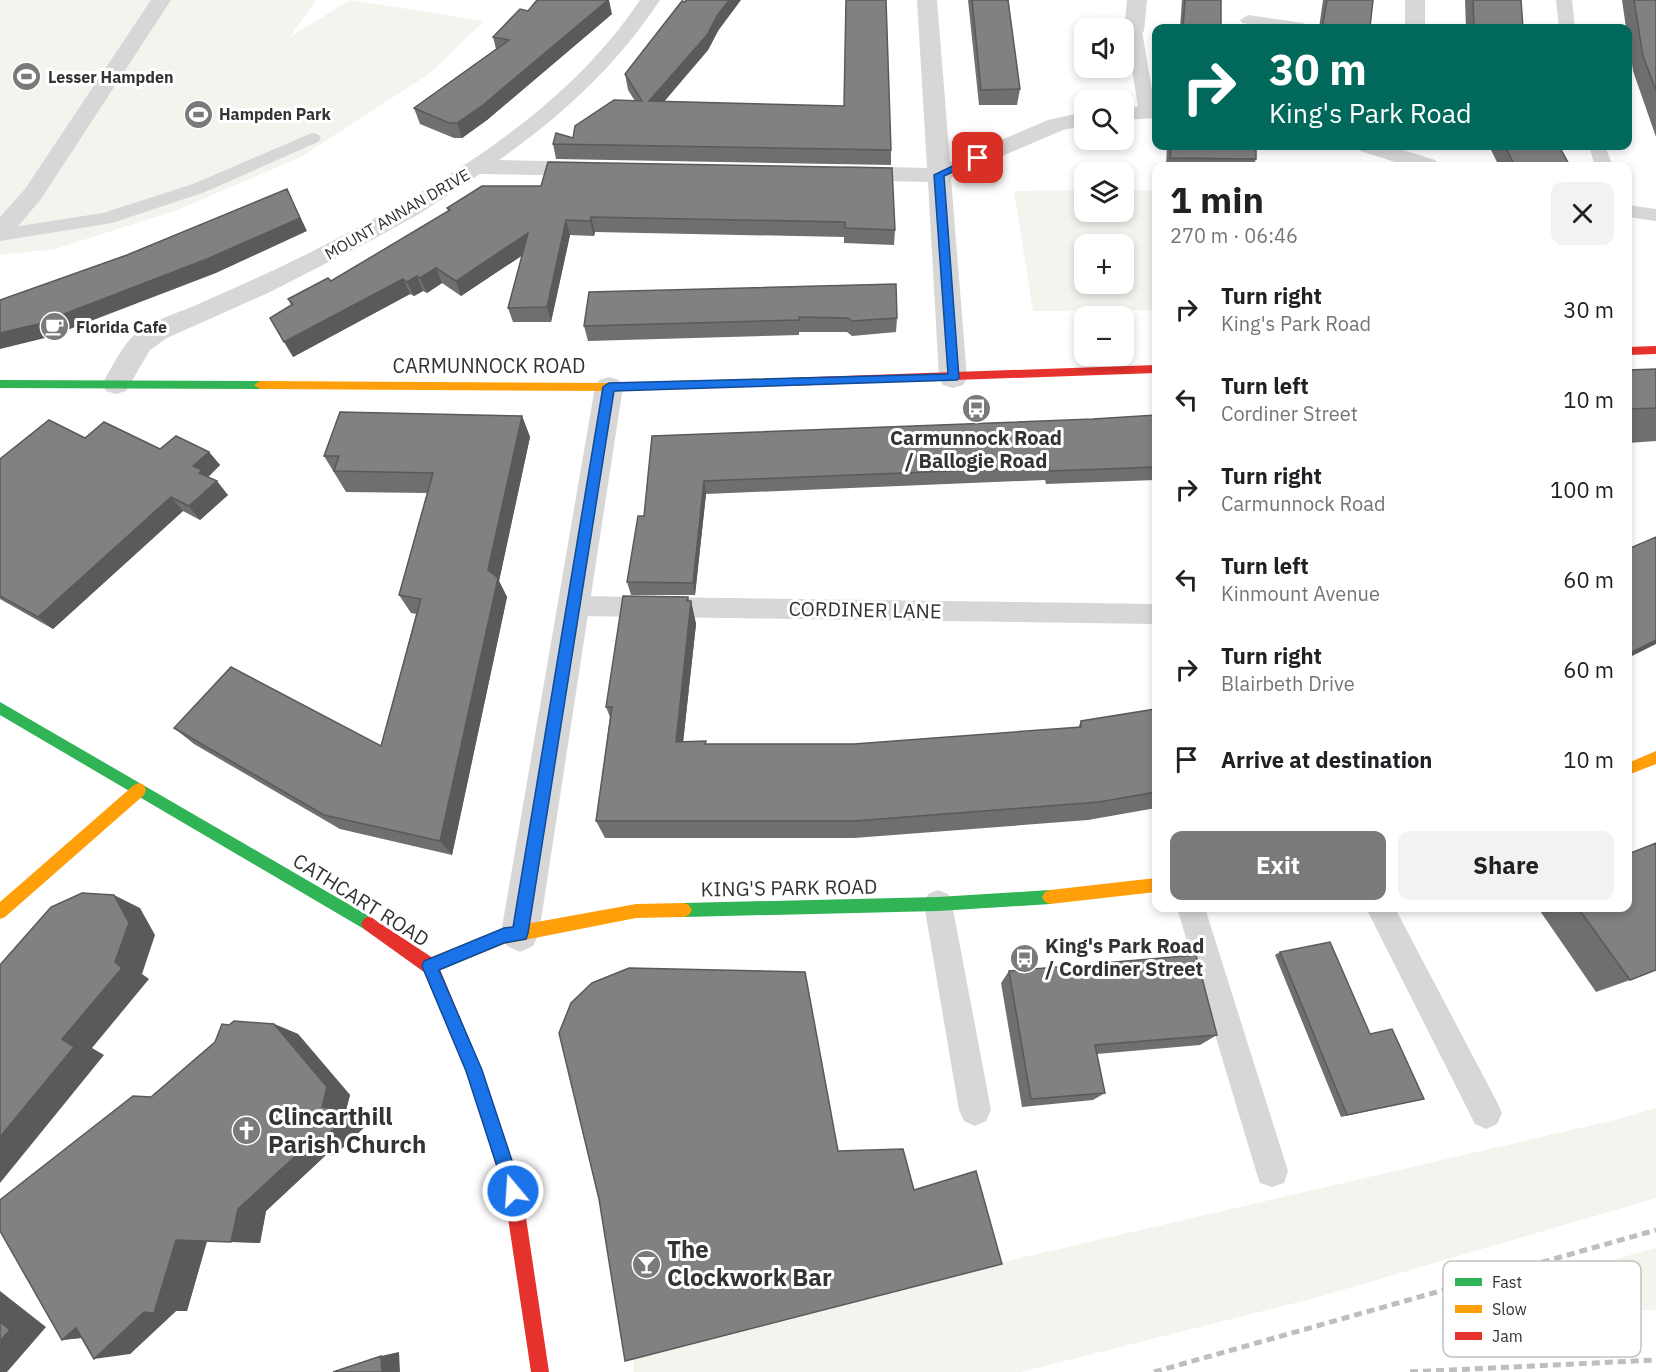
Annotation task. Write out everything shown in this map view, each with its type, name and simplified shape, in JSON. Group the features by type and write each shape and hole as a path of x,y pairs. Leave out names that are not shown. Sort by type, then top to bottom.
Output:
{"street":[{"path":"0,234 33,194 161,0"},
{"name":"MOUNT ANNAN DRIVE","path":"116,384 141,344 158,332 325,256 374,230 477,167 575,88 624,35 650,0"},
{"path":"927,0 953,378"},
{"path":"1134,31 1137,0"},
{"path":"1415,0 1415,24"},
{"path":"1134,113 1152,112"},
{"path":"832,173 939,175 1056,125 1074,121"},
{"path":"1386,150 1426,159"},
{"path":"477,167 607,169"},
{"path":"1632,351 1656,350"},
{"name":"CARMUNNOCK ROAD","path":"0,384 609,387 953,378 1152,369"},
{"path":"520,933 609,387"},
{"name":"CATHCART ROAD","path":"0,708 360,918 430,966 474,1070 513,1191 540,1372"},
{"path":"1632,767 1656,757"},
{"path":"0,912 139,790"},
{"name":"KING'S PARK ROAD","path":"430,966 504,936 636,911 938,904 1070,896 1152,886"}],"lane":[{"path":"1246,24 1254,0"},
{"path":"1564,0 1567,24"},
{"path":"1134,31 1152,112"},
{"path":"0,234 105,219 199,188 312,138"},
{"path":"1632,211 1656,214"},
{"name":"CORDINER LANE","path":"573,606 1152,614"},
{"path":"938,904 975,1110"},
{"path":"1192,912 1272,1171"},
{"path":"1382,912 1486,1113"}],"shaded area":[{"name":"Hampden Park","path":"0,0 316,0 290,37 350,0 484,21 429,74 299,158 177,210 55,249 0,255"},
{"path":"1074,190 1074,222 1134,222 1134,190 1152,190 1152,310 1134,310 1134,306 1074,306 1074,311 1033,311 1014,191"},
{"path":"1656,1108 1656,1198 1315,1298 1021,1372 634,1372 633,1357 995,1264 1623,1118"},
{"path":"1656,1248 1656,1310 1641,1310 1641,1261 1608,1261"}],"building":[{"path":"537,0 608,0 483,105 457,123 449,123 414,108 509,40 493,37 520,9 528,11"},
{"path":"729,0 707,35 649,101 844,106 846,0 886,0 891,150 553,144 556,133 573,138 575,126 614,100 642,101 625,74 682,1"},
{"path":"972,0 1008,0 1020,89 981,90"},
{"path":"1185,0 1221,0 1221,24 1183,24"},
{"path":"1327,0 1373,0 1370,24 1323,24"},
{"path":"1473,0 1521,0 1523,24 1474,24"},
{"path":"1634,0 1656,0 1656,91 1643,56"},
{"path":"1171,150 1256,150 1256,159 1170,158"},
{"path":"1507,150 1561,150 1568,162 1513,162"},
{"path":"548,162 892,168 895,230 845,228 845,222 591,217 590,221 566,220 547,307 508,308 528,233 456,281 436,268 420,278 417,276 407,282 403,279 284,342 270,318 293,304 288,299 328,278 331,281 450,210 447,208 482,186 541,186"},
{"path":"287,189 300,218 207,259 38,324 0,333 0,300 127,255"},
{"path":"896,284 897,318 852,321 848,318 799,317 799,320 584,326 589,292"},
{"path":"1656,369 1656,408 1632,409 1632,370"},
{"path":"340,412 522,416 488,570 498,578 440,841 324,815 174,728 231,667 381,746 421,599 399,595 433,473 334,471 339,456 324,456"},
{"path":"1152,415 1152,467 1050,471 1049,467 704,481 693,583 627,582 638,516 644,516 652,436"},
{"path":"49,420 85,438 104,422 160,449 176,436 209,452 193,466 202,470 199,473 217,481 189,506 171,497 38,617 0,596 0,459"},
{"path":"1656,537 1656,640 1632,652 1632,547"},
{"path":"623,596 688,597 687,601 691,601 676,742 854,744 1081,727 1081,721 1152,710 1152,793 1099,802 855,821 596,821 612,707 606,707"},
{"path":"1656,843 1656,970 1630,980 1581,912 1632,912 1632,852"},
{"path":"82,893 114,895 129,923 115,962 122,968 62,1039 74,1047 0,1137 0,965 51,907"},
{"path":"1330,942 1370,1034 1392,1029 1424,1099 1347,1115 1280,952"},
{"path":"1196,955 1217,1035 1095,1045 1105,1093 1031,1099 1009,971"},
{"path":"629,968 805,972 838,1151 903,1149 914,1190 976,1171 1002,1264 625,1361 599,1199 559,1033 571,1003 592,983"},
{"path":"234,1021 274,1024 327,1087 322,1107 353,1111 310,1151 302,1150 238,1209 231,1242 176,1240 154,1313 144,1312 94,1359 76,1328 62,1340 0,1231 0,1200 133,1096 151,1097 215,1042 222,1024 229,1025"},
{"path":"0,1322 10,1330 0,1341"},
{"path":"381,1356 382,1372 333,1372"}],"railway":[{"path":"1546,1261 1656,1230"},
{"path":"1154,1372 1443,1290"},
{"path":"1410,1372 1656,1360"}],"traffic: fast":[{"path":"0,384 260,385"},
{"path":"0,708 369,924"},
{"path":"684,910 938,904 1050,897"}],"traffic: slow":[{"path":"260,385 609,387 785,382"},
{"path":"1632,767 1656,757"},
{"path":"0,912 139,790"},
{"path":"1050,897 1152,885"},
{"path":"430,966 504,936 636,911 684,910"}],"traffic: jam":[{"path":"1632,351 1656,350"},
{"path":"785,382 1152,369"},
{"path":"369,924 430,966 474,1070 513,1191 540,1372"}],"place":[{"name":"Lesser Hampden","path":"27,77"},
{"name":"Hampden Park","path":"198,114"},
{"name":"Florida Cafe","path":"55,327"},
{"name":"Carmunnock Road / Ballogie Road","path":"976,408"},
{"name":"King's Park Road / Cordiner Street","path":"1024,958"},
{"name":"Clincarthill Parish Church","path":"247,1131"},
{"name":"The Clockwork Bar","path":"646,1264"}],"route":[{"path":"513,1191 474,1070 430,966 504,936 520,933 609,387 953,378 939,175 978,158"}]}
